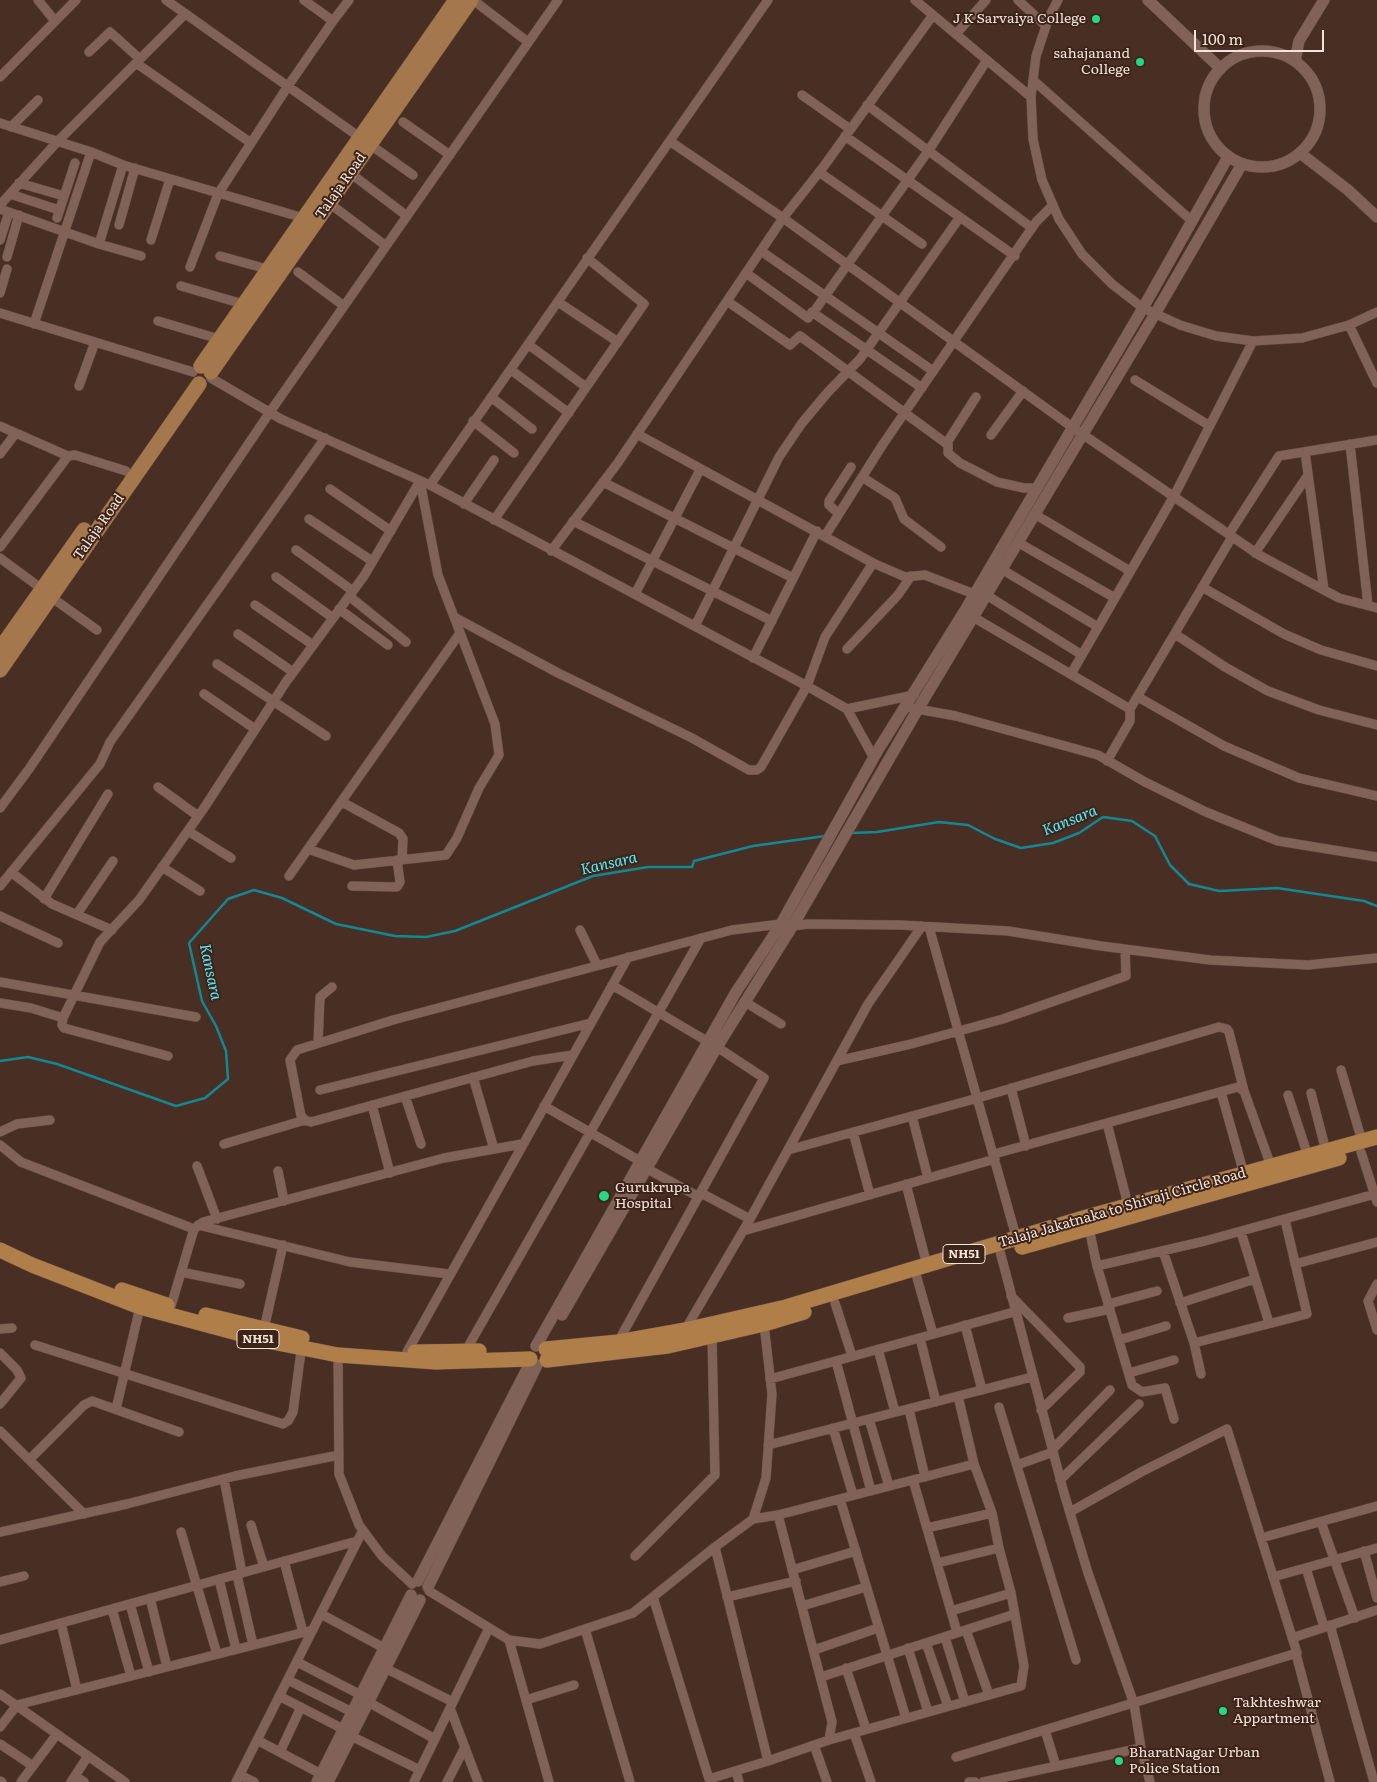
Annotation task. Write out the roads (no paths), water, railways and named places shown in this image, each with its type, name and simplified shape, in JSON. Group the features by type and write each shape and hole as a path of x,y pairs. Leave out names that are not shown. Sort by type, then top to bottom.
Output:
{"highway":[{"name":"Talaja Jakatnaka to Shivaji Circle Road","path":"0,1250 32,1265 140,1307 260,1340 407,1352 537,1355 685,1330 786,1307 927,1265 1089,1228 1361,1147 1377,1137"},
{"name":"Talaja Jakatnaka to Shivaji Circle Road","path":"1018,1243 1128,1205 1326,1151 1377,1147"},
{"name":"Talaja Jakatnaka to Shivaji Circle Road","path":"0,1241 58,1268 171,1306 264,1329 338,1355 445,1363 537,1355 658,1348 764,1324 917,1278 999,1248"}],"main road":[{"name":"Talaja Road","path":"0,649 48,594 365,140 456,0"},
{"name":"Talaja Road","path":"0,670 126,471 201,375 219,339 243,304 268,269 309,220 329,203 350,172 365,140 472,0"}],"street":[{"path":"38,0 55,21"},
{"path":"0,77 76,0"},
{"path":"166,0 413,175"},
{"path":"304,0 333,21"},
{"path":"190,267 218,194 288,86 349,0"},
{"path":"472,0 528,42"},
{"path":"0,808 29,769 270,412 558,0"},
{"path":"430,485 671,142 768,0"},
{"path":"915,0 1031,97"},
{"path":"956,34 986,0"},
{"path":"1018,0 1046,26"},
{"path":"1058,0 1046,26 1036,56 1031,97 1033,139 1042,180 1059,219 1082,254 1112,284 1143,308 1180,325 1216,336 1254,341 1302,338 1349,325 1377,312"},
{"path":"1148,0 1220,68"},
{"path":"1295,62 1299,41 1324,0"},
{"path":"0,205 57,142 185,14"},
{"path":"551,551 637,434 783,218 819,172 933,15"},
{"path":"89,52 110,32 138,61 250,144"},
{"path":"1257,51 1277,53 1295,62 1308,74 1317,89 1320,106 1318,124 1312,140 1300,153 1284,163 1265,168 1242,164 1228,157 1214,142 1204,117 1203,104 1209,84 1220,68 1237,56 1257,51"},
{"path":"746,273 808,318 929,150 987,60"},
{"path":"1033,80 1192,221"},
{"path":"802,95 908,180 1014,256"},
{"path":"11,127 38,100"},
{"path":"867,105 1032,228"},
{"path":"403,122 450,155"},
{"path":"0,123 91,152 123,165 309,220"},
{"path":"671,142 783,218 1072,427 1255,553 1339,598 1372,606 1350,444"},
{"path":"34,324 91,152"},
{"path":"1300,153 1348,190 1377,217"},
{"path":"713,1044 745,1002 824,860 847,809 874,758 964,612 1143,308 1228,157"},
{"path":"10,194 58,214 75,163"},
{"path":"824,860 858,814 1242,164"},
{"path":"99,244 123,165"},
{"path":"119,225 135,168"},
{"path":"350,172 407,216"},
{"path":"819,172 922,244"},
{"path":"151,240 170,179"},
{"path":"20,183 64,196"},
{"path":"329,203 386,246"},
{"path":"753,658 794,578 821,534 839,514 904,413 955,342 1032,228 1053,205"},
{"path":"0,240 4,210 63,232 141,256"},
{"path":"7,257 19,215"},
{"path":"695,626 779,457 802,423 866,350 960,217"},
{"path":"761,251 933,371"},
{"path":"220,256 268,269"},
{"path":"494,520 644,304 588,258"},
{"path":"0,293 7,269"},
{"path":"298,272 344,306"},
{"path":"181,286 243,304"},
{"path":"727,301 790,345 800,336 947,444"},
{"path":"558,302 618,342"},
{"path":"0,313 201,375 270,412 430,485 807,686 846,709 874,758"},
{"path":"813,313 922,388"},
{"path":"158,321 219,339"},
{"path":"1349,325 1377,381"},
{"path":"1071,674 1174,496 1254,341"},
{"path":"78,386 95,342"},
{"path":"529,345 586,387"},
{"path":"511,370 569,412"},
{"path":"1135,380 1210,426"},
{"path":"991,435 1023,391"},
{"path":"491,397 532,429"},
{"path":"976,397 947,444 948,453 953,459 975,471 1005,484 1036,488"},
{"path":"474,421 514,453"},
{"path":"0,426 14,434 68,456 75,455 126,471"},
{"path":"0,454 14,434"},
{"path":"637,434 872,563 905,577 925,575 974,594"},
{"path":"0,886 100,764 110,742 325,438"},
{"path":"1108,761 1130,721 1130,709 1230,536 1279,456 1377,440"},
{"path":"1305,452 1324,590"},
{"path":"0,547 68,456"},
{"path":"464,504 494,460"},
{"path":"839,514 829,506 829,500 851,467"},
{"path":"635,594 700,470"},
{"path":"1255,553 1308,475"},
{"path":"862,477 896,498 904,519 941,547"},
{"path":"168,1056 64,1028 62,1025 63,1018 100,942 139,900 198,816 293,672 351,594 420,481"},
{"path":"308,849 354,864 446,855 457,838 479,788 499,755 495,724 438,574 420,481"},
{"path":"603,482 794,578"},
{"path":"330,489 391,531"},
{"path":"1036,515 1130,571"},
{"path":"309,519 372,562"},
{"path":"573,522 772,620"},
{"path":"1019,543 1115,598"},
{"path":"296,550 351,594 406,642"},
{"path":"0,558 97,630"},
{"path":"454,617 558,673 690,738 749,770 762,767 807,686 825,637 872,563"},
{"path":"1003,570 1098,628"},
{"path":"847,649 898,595 911,576"},
{"path":"276,577 333,618"},
{"path":"1202,587 1293,638 1320,650 1377,666"},
{"path":"988,596 1082,655"},
{"path":"256,605 313,645"},
{"path":"339,609 388,645"},
{"path":"964,612 1130,709"},
{"path":"238,634 293,672"},
{"path":"290,876 460,634"},
{"path":"1175,634 1224,667 1268,690 1319,710 1377,725"},
{"path":"218,664 326,736"},
{"path":"204,694 255,729"},
{"path":"846,709 914,695"},
{"path":"1138,697 1224,746 1299,778 1377,796"},
{"path":"906,707 956,716 1098,755 1144,782 1197,808 1278,841 1377,855"},
{"path":"158,787 198,816"},
{"path":"44,899 108,794"},
{"path":"342,802 399,833 403,839 400,860 400,882 397,887 352,886"},
{"path":"188,830 231,858"},
{"path":"76,914 113,861"},
{"path":"162,867 200,891"},
{"path":"11,872 44,899 112,930"},
{"path":"0,916 58,943"},
{"path":"573,1055 533,1061 311,1122 301,1116 290,1060 297,1050 393,1020 732,930 808,924 926,927 1008,931 1210,960 1308,965 1377,958"},
{"path":"347,1733 352,1712 364,1699 385,1668 420,1590 537,1355 642,1165 713,1044 736,992 787,925"},
{"path":"926,927 960,1031 1018,1243"},
{"path":"685,1330 750,1219 868,1004 926,927"},
{"path":"580,930 597,965"},
{"path":"465,1352 701,938"},
{"path":"837,1061 960,1031 1126,976 1126,949"},
{"path":"407,1352 628,957"},
{"path":"0,982 196,1017"},
{"path":"612,985 762,1075 764,1082 618,1342"},
{"path":"318,1043 320,998 332,987"},
{"path":"745,1002 781,1024"},
{"path":"0,1003 31,1008 63,1018"},
{"path":"320,1090 591,1024"},
{"path":"788,1150 978,1098 1223,1027 1229,1032 1244,1091 1271,1166"},
{"path":"1097,1266 1376,1198 1341,1070"},
{"path":"473,1077 494,1149"},
{"path":"743,1231 928,1178 1026,1146 1107,1123 1238,1087 1244,1091"},
{"path":"1011,1088 1026,1146"},
{"path":"1221,1092 1244,1174"},
{"path":"1311,1093 1326,1151"},
{"path":"1288,1095 1308,1156"},
{"path":"405,1096 421,1144"},
{"path":"372,1105 390,1173"},
{"path":"544,1106 642,1165 750,1219"},
{"path":"912,1116 928,1178"},
{"path":"0,1132 17,1124 50,1120"},
{"path":"224,1144 305,1120"},
{"path":"1107,1123 1128,1205"},
{"path":"853,1132 870,1195"},
{"path":"171,1306 196,1227 217,1218 444,1158 522,1144"},
{"path":"0,1145 21,1162 196,1227 350,1262 449,1274"},
{"path":"197,1166 217,1218"},
{"path":"278,1171 284,1201"},
{"path":"906,1184 927,1265"},
{"path":"1194,1343 1307,1314 1285,1220"},
{"path":"1089,1228 1097,1266 1132,1385 1139,1391 1165,1388 1174,1419"},
{"path":"1241,1232 1269,1324"},
{"path":"1295,1264 1377,1242"},
{"path":"264,1329 283,1246"},
{"path":"999,1248 1014,1312 1060,1480 1134,1704 1140,1748 1150,1782"},
{"path":"1163,1251 1194,1343 1202,1374"},
{"path":"181,1272 240,1284"},
{"path":"917,1278 933,1334"},
{"path":"1180,1302 1255,1279"},
{"path":"1377,1284 1368,1301 1377,1330"},
{"path":"1068,1318 1157,1291"},
{"path":"1010,1296 1080,1367 1080,1372 1041,1410"},
{"path":"835,1303 852,1356"},
{"path":"116,1409 140,1307"},
{"path":"770,1379 1014,1312"},
{"path":"753,1519 766,1478 772,1394 764,1324"},
{"path":"965,1325 982,1390"},
{"path":"1119,1340 1166,1326"},
{"path":"0,1329 12,1328"},
{"path":"635,1556 715,1475 712,1336"},
{"path":"920,1338 936,1402"},
{"path":"35,1346 277,1424 283,1424 288,1421 293,1412 302,1343"},
{"path":"878,1349 895,1412"},
{"path":"0,1353 17,1370 21,1378 0,1404"},
{"path":"338,1355 339,1474 363,1530 382,1556 420,1590 509,1640 540,1644 633,1613 753,1519 778,1515 974,1464"},
{"path":"836,1360 871,1491"},
{"path":"1129,1373 1174,1360"},
{"path":"768,1445 1032,1377"},
{"path":"1017,1466 1053,1451 1110,1390"},
{"path":"653,1597 710,1780 829,1740 1021,1686 1024,1666 1011,1593 992,1513 974,1464 958,1396"},
{"path":"30,1459 88,1402 96,1402 179,1432"},
{"path":"1060,1480 1139,1404"},
{"path":"999,1407 1076,1660"},
{"path":"909,1409 926,1477"},
{"path":"869,1419 889,1486"},
{"path":"834,1428 853,1495"},
{"path":"1070,1512 1143,1471 1227,1429 1292,1638 1330,1782"},
{"path":"0,1431 84,1514"},
{"path":"0,1532 84,1514 224,1479 339,1455"},
{"path":"224,1479 239,1574 253,1645"},
{"path":"913,1480 951,1611 962,1631 989,1695"},
{"path":"840,1499 906,1718"},
{"path":"1261,1538 1377,1506"},
{"path":"927,1528 992,1513"},
{"path":"778,1515 832,1722 829,1740"},
{"path":"1321,1522 1354,1618"},
{"path":"252,1524 264,1567"},
{"path":"254,1782 238,1778 363,1530"},
{"path":"181,1532 216,1654"},
{"path":"0,1640 357,1541"},
{"path":"715,1547 768,1762"},
{"path":"937,1563 999,1548"},
{"path":"1273,1577 1377,1548"},
{"path":"792,1570 856,1551"},
{"path":"1364,1551 1377,1598"},
{"path":"284,1561 303,1632"},
{"path":"1306,1568 1327,1626 1374,1782"},
{"path":"0,1582 24,1576"},
{"path":"219,1579 236,1649"},
{"path":"727,1597 796,1581"},
{"path":"802,1606 866,1587"},
{"path":"257,1740 280,1752 322,1779 364,1699 384,1648 420,1590"},
{"path":"951,1611 1011,1593"},
{"path":"150,1598 167,1667"},
{"path":"130,1604 149,1672"},
{"path":"112,1609 131,1676"},
{"path":"1292,1638 1377,1610"},
{"path":"320,1614 384,1648"},
{"path":"821,1677 1015,1614"},
{"path":"60,1623 77,1690"},
{"path":"414,1782 489,1628"},
{"path":"814,1650 878,1628"},
{"path":"585,1629 630,1782"},
{"path":"0,1727 17,1706 313,1630"},
{"path":"944,1637 965,1702"},
{"path":"509,1640 549,1782"},
{"path":"926,1642 948,1706"},
{"path":"908,1648 928,1712"},
{"path":"956,1757 1296,1654"},
{"path":"296,1662 435,1739"},
{"path":"385,1668 452,1705 478,1782"},
{"path":"846,1668 866,1729"},
{"path":"288,1680 352,1712"},
{"path":"526,1700 574,1685"},
{"path":"0,1694 124,1782"},
{"path":"279,1696 420,1770"},
{"path":"280,1752 300,1707"},
{"path":"1045,1730 1056,1766"},
{"path":"854,1733 871,1782"},
{"path":"21,1782 57,1734"},
{"path":"0,1744 33,1766"},
{"path":"814,1745 827,1782"},
{"path":"447,1782 465,1747"},
{"path":"983,1782 1140,1748"},
{"path":"84,1782 73,1779 88,1756"},
{"path":"736,1771 739,1782"},
{"path":"969,1782 975,1782"}],"waterway":[{"name":"Kansara","path":"850,833 877,832 939,822 968,825 995,839 1021,848 1053,843 1079,833 1103,817 1132,821 1155,836 1170,865 1189,884 1219,891 1277,888 1364,901 1377,906"},
{"name":"Kansara","path":"0,1061 28,1057 57,1064 176,1106 205,1098 228,1079 226,1051 216,1026 202,1001 189,943 228,899 254,890 282,898 336,924 395,936 426,937 455,931 593,876 648,867 692,867 694,861 753,846 825,836"}],"place":[{"name":"J K Sarvaiya College","path":"1096,19"},
{"name":"sahajanand College","path":"1140,62"},
{"name":"Gurukrupa Hospital","path":"604,1196"},
{"name":"Takhteshwar Appartment","path":"1223,1711"},
{"name":"BharatNagar Urban Police Station","path":"1119,1761"}]}
